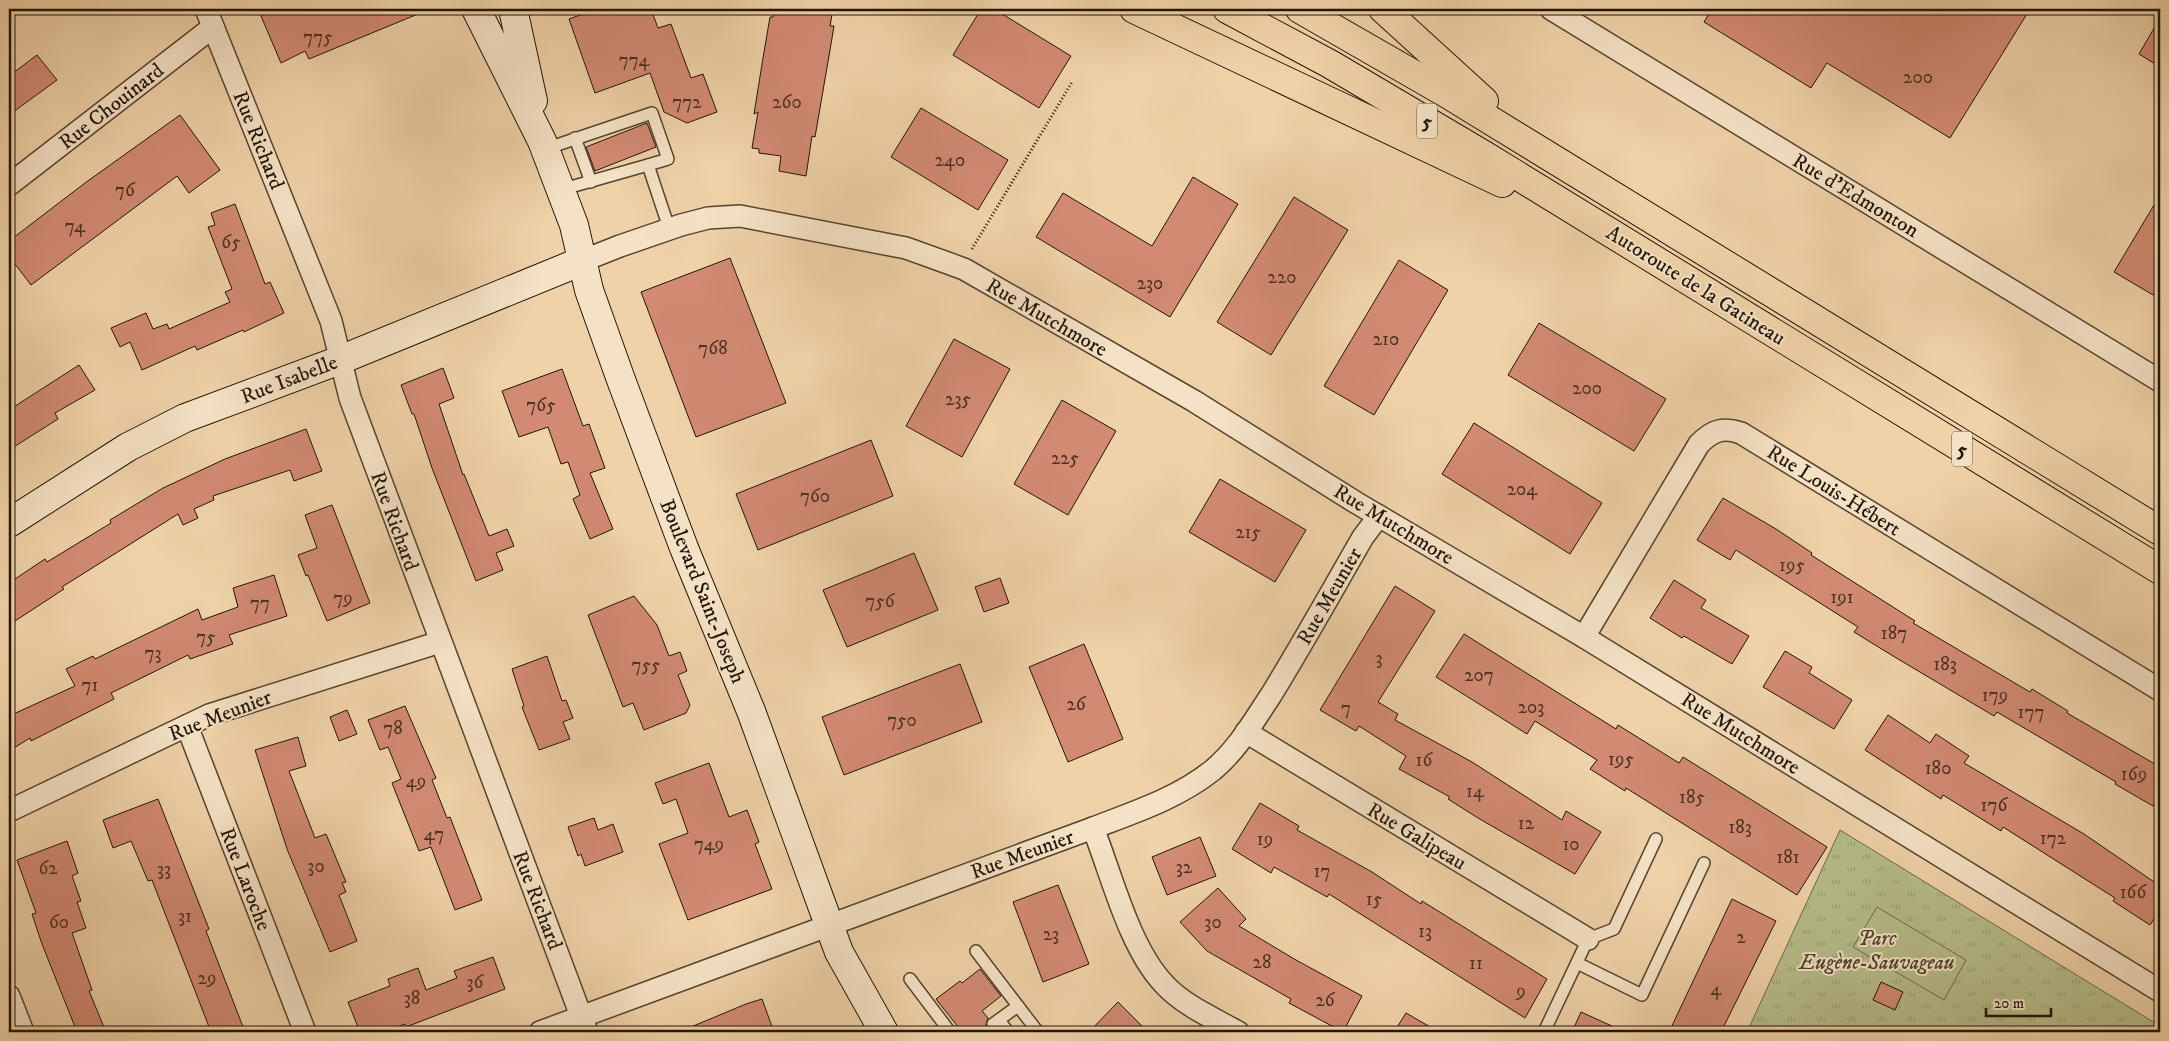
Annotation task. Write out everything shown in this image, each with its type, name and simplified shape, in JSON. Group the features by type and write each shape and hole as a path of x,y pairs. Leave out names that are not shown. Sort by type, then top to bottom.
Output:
{"highway":[{"path":"1134,9 1623,240"},
{"name":"Autoroute de la Gatineau","path":"1227,9 1409,110 2160,570"},
{"name":"Autoroute de la Gatineau","path":"1300,9 1529,143 2160,531"},
{"path":"1383,9 1529,143"}],"main road":[{"name":"Boulevard Saint-Joseph","path":"476,9 543,145 574,225 588,290 684,548 751,711 839,952 884,1032"},
{"name":"Boulevard Saint-Joseph","path":"513,9 543,145"},
{"name":"Rue Isabelle","path":"9,522 86,472 157,431 185,418 340,360 582,262"}],"street":[{"name":"Rue d'Edmonton","path":"1551,9 2160,380"},
{"name":"Rue Chouinard","path":"9,185 210,18"},
{"name":"Rue Richard","path":"210,18 331,321 350,398 585,1025"},
{"name":"Rue Mutchmore","path":"582,262 670,228 708,218 740,216 906,248 956,266 1194,401 1379,516 1584,637 2160,991"},
{"name":"Rue Louis-Hébert","path":"1584,637 1699,444 1709,434 1719,429 1730,429 1741,433 2160,690"},
{"name":"Rue Meunier","path":"540,1032 585,1025 830,925 1170,798 1190,786 1230,754 1246,732 1282,676 1363,537 1379,516"},
{"name":"Rue Meunier","path":"9,811 187,726 230,708 440,642"},
{"name":"Rue Laroche","path":"187,726 305,1032"},
{"name":"Rue Galipeau","path":"1246,732 1588,939"},
{"path":"1093,828 1138,948 1164,984 1191,1005 1238,1032"},
{"path":"9,996 23,1032"}],"lane":[{"path":"543,145 600,135 629,125 652,113 668,159 645,165 611,170 591,182 560,190"},
{"path":"575,138 591,182"},
{"path":"639,154 670,228"},
{"path":"1544,1032 1588,939 1614,929 1656,839"},
{"path":"1577,963 1642,995 1704,863"},
{"path":"976,951 1038,1032"},
{"path":"910,979 950,1032"},
{"path":"1008,1032 996,1022 1018,1006"}],"path":[{"path":"971,250 1072,82"}],"green space":[{"name":"Parc Eugène-Sauvageau","path":"1840,830 2160,1026 2160,1032 1747,1032"},
{"path":"1877,907 1966,960 1944,1000 1853,947"}],"building":[{"path":"258,9 430,9 309,59 305,51 281,63"},
{"path":"597,9 651,9 658,28 671,24 691,78 703,74 717,112 687,123 664,112 650,73 595,93 569,19"},
{"path":"775,9 833,9 830,26 834,26 815,137 812,136 806,176 779,171 781,156 759,153 759,149 752,148 758,112 754,114 763,58 770,17 773,17"},
{"path":"981,9 994,9 1071,56 1039,108 953,55"},
{"path":"1712,9 2030,9 1950,138 1827,63 1811,88 1704,22"},
{"path":"2160,18 2160,67 2139,54"},
{"path":"37,55 57,80 9,115 9,76"},
{"path":"921,108 1008,160 978,210 891,157"},
{"path":"180,115 220,170 189,193 177,176 31,285 9,256 9,241 85,183"},
{"path":"647,123 656,147 595,171 586,147"},
{"path":"1193,177 1238,204 1170,317 1036,237 1063,193 1152,246"},
{"path":"2160,195 2160,299 2114,272"},
{"path":"1294,197 1348,230 1271,355 1217,322"},
{"path":"235,204 265,284 270,282 284,313 244,332 243,330 197,350 195,346 142,370 130,342 120,347 111,328 146,313 153,329 167,324 169,329 230,302 225,292 232,289 208,227 215,225 211,213"},
{"path":"730,258 786,403 696,437 641,292"},
{"path":"1399,260 1448,290 1374,415 1324,386"},
{"path":"1539,323 1666,399 1634,451 1508,375"},
{"path":"954,339 1010,369 962,457 906,426"},
{"path":"79,365 95,390 55,413 58,419 9,450 9,410"},
{"path":"443,368 454,398 439,404 463,475 489,536 507,529 514,546 496,553 503,570 476,581 432,468 414,414 412,414 401,385"},
{"path":"562,369 583,426 589,424 605,468 590,473 613,529 590,539 573,499 580,495 568,462 561,464 548,427 519,437 502,391"},
{"path":"1062,400 1116,431 1068,515 1014,484"},
{"path":"1474,423 1602,503 1570,554 1442,474"},
{"path":"306,429 322,471 294,481 290,470 213,496 214,500 194,509 198,518 183,525 178,514 62,587 64,589 9,625 9,583 45,559 47,562 111,523 110,520 163,488 225,459"},
{"path":"871,440 893,496 758,550 736,494"},
{"path":"1220,479 1306,530 1275,582 1189,532"},
{"path":"1723,498 1776,529 1812,553 1811,555 1915,621 1913,623 2030,692 2032,689 2068,711 2067,713 2160,767 2160,794 2153,806 1997,712 1994,716 1893,656 1854,632 1858,627 1736,550 1730,560 1697,540"},
{"path":"332,505 370,603 327,621 298,555 317,548 305,515"},
{"path":"914,553 938,610 847,647 823,590"},
{"path":"274,575 287,616 229,635 233,644 190,659 188,655 111,693 114,699 31,741 30,738 9,751 9,716 75,686 66,669 93,656 95,659 198,609 202,620 238,607 233,588"},
{"path":"1000,578 1009,603 984,612 975,587"},
{"path":"1674,580 1706,600 1701,608 1749,636 1732,664 1684,636 1682,638 1650,618"},
{"path":"1395,586 1435,611 1378,702 1398,714 1395,720 1472,762 1562,820 1566,811 1601,832 1575,874 1478,818 1448,799 1450,797 1399,769 1406,756 1359,726 1356,731 1320,710"},
{"path":"634,596 657,625 669,656 680,652 687,671 678,675 690,705 686,713 644,730 633,703 623,707 588,615"},
{"path":"1464,634 1616,729 1618,725 1679,763 1683,757 1827,847 1797,895 1626,788 1625,791 1590,769 1597,760 1535,721 1527,734 1436,677"},
{"path":"1084,644 1123,739 1068,762 1029,667"},
{"path":"1785,651 1812,667 1809,673 1852,700 1834,729 1763,687"},
{"path":"547,656 562,701 566,700 573,718 563,722 570,739 539,750 522,707 524,706 512,669"},
{"path":"960,664 982,722 844,775 822,717"},
{"path":"405,706 436,778 432,780 447,818 450,817 482,900 455,910 431,847 419,851 392,783 401,779 388,747 380,750 368,720"},
{"path":"347,710 357,734 339,741 330,717"},
{"path":"1888,715 1930,743 1936,734 1969,756 1964,763 2084,834 2160,886 2160,910 2150,925 2113,901 2115,898 2003,827 2001,831 1943,795 1941,799 1865,750"},
{"path":"298,737 306,766 289,771 315,838 326,834 346,882 342,883 346,892 339,895 357,941 330,952 287,849 255,750"},
{"path":"709,763 729,817 747,810 759,842 755,844 772,889 688,920 659,844 688,833 676,799 663,804 655,783"},
{"path":"158,799 209,929 206,931 245,1032 211,1032 152,880 148,881 131,841 113,848 103,820"},
{"path":"1260,803 1299,826 1297,830 1372,872 1421,904 1422,901 1547,979 1525,1018 1329,894 1327,897 1274,867 1271,873 1232,849"},
{"path":"594,818 598,830 613,824 623,852 585,866 581,854 578,856 568,827"},
{"path":"1200,837 1216,876 1167,895 1152,857"},
{"path":"67,841 78,873 72,876 81,901 77,902 86,928 72,933 92,990 89,991 106,1032 77,1032 42,944 32,914 36,913 17,860"},
{"path":"1058,885 1089,964 1043,982 1013,902"},
{"path":"1218,888 1246,919 1239,926 1362,996 1343,1032 1289,1003 1291,999 1207,951 1180,922"},
{"path":"1732,899 1776,921 1721,1032 1669,1032"},
{"path":"493,957 505,989 406,1027 405,1024 383,1032 360,1032 348,1002 390,986 388,979 418,968 426,990 457,978 454,971"},
{"path":"980,969 1001,996 982,1011 988,1018 987,1029 999,1032 962,1032 936,999"},
{"path":"1881,982 1903,992 1895,1010 1873,1000"},
{"path":"762,999 774,1032 679,1032 746,1004"},
{"path":"1118,1002 1148,1032 1089,1032"},
{"path":"1581,1012 1625,1032 1572,1032"},
{"path":"1406,1013 1439,1032 1394,1032"}]}
